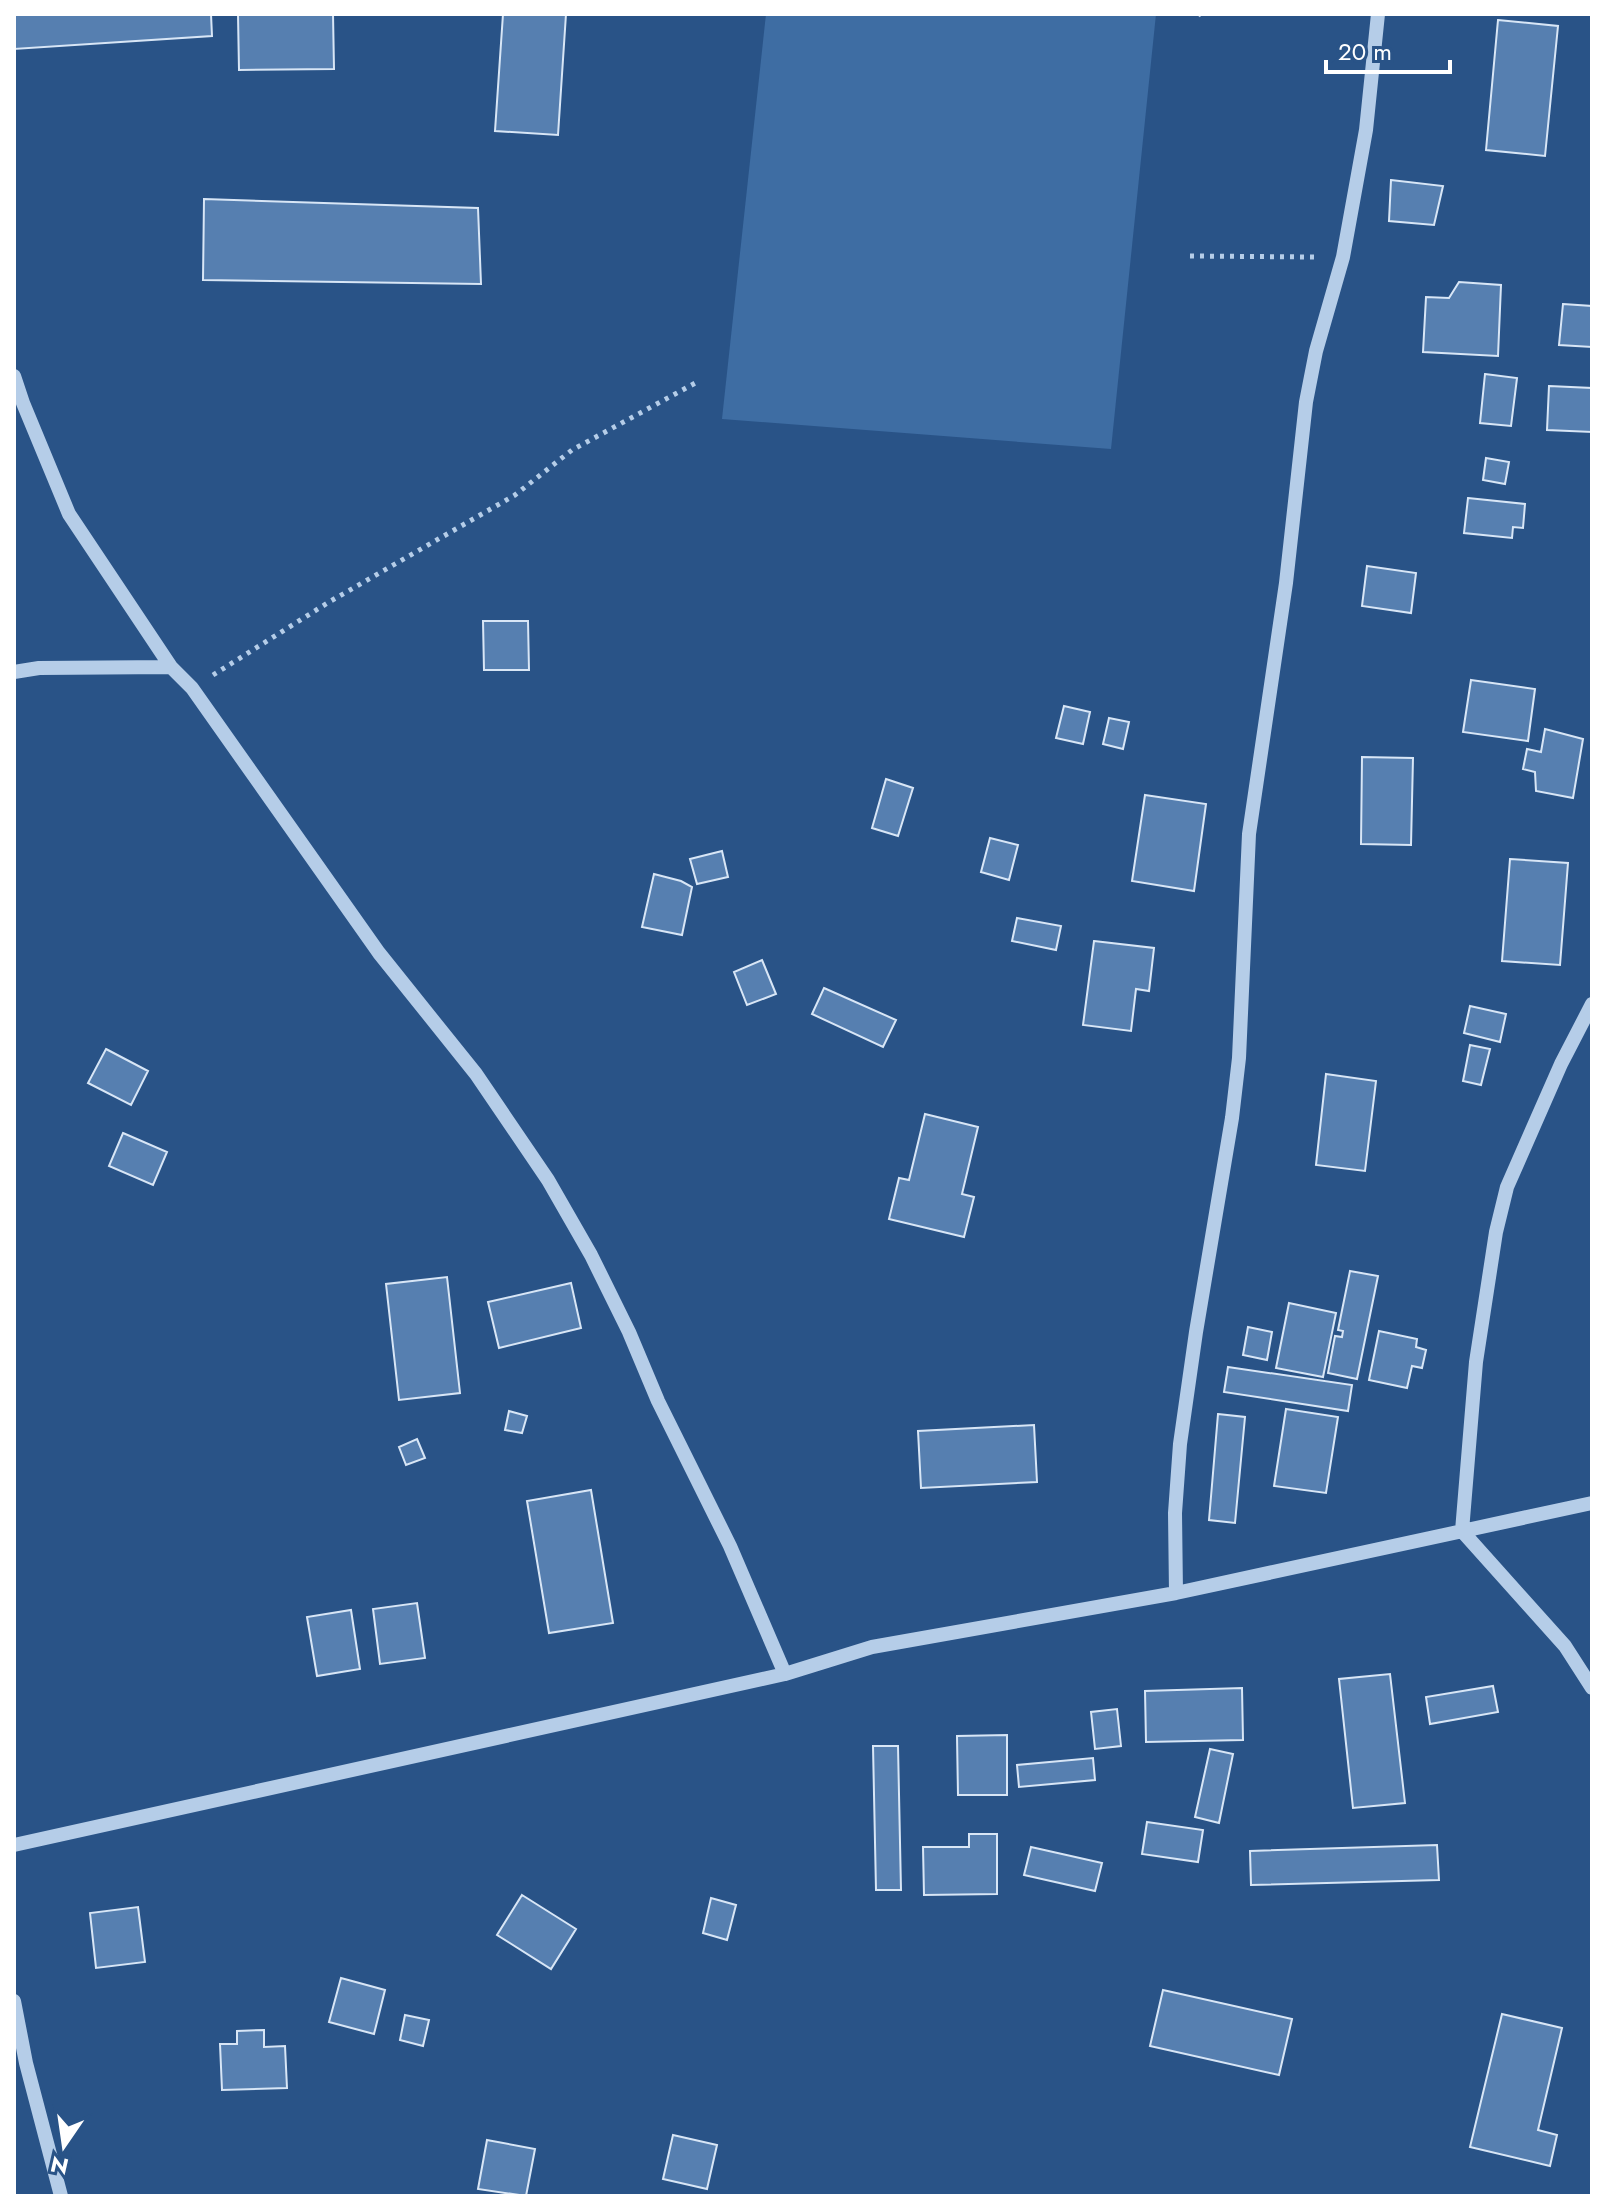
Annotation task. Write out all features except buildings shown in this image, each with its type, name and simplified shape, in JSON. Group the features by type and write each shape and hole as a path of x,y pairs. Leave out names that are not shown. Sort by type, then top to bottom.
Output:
{"street":[{"path":"1176,1593 1175,1513 1180,1444 1239,1058 1249,834 1286,583 1306,402 1319,338 1343,257 1366,130 1378,14"},
{"path":"14,376 69,514 171,667 192,688 379,953 476,1074 548,1180 591,1255 629,1332 658,1401 730,1546 785,1674"},
{"path":"14,672 39,668 171,667"},
{"path":"1592,1004 1561,1064 1507,1187 1496,1232 1476,1362 1462,1531 1565,1646 1592,1688"},
{"path":"14,1845 785,1674 872,1647 1176,1593 1592,1503"},
{"path":"14,2001 26,2063 61,2196"}],"path":[{"path":"1190,256 1343,257"},
{"path":"192,688 329,602 515,495 572,450 699,381"}],"shaded area":[{"path":"766,14 1156,14 1111,449 722,419"}]}
